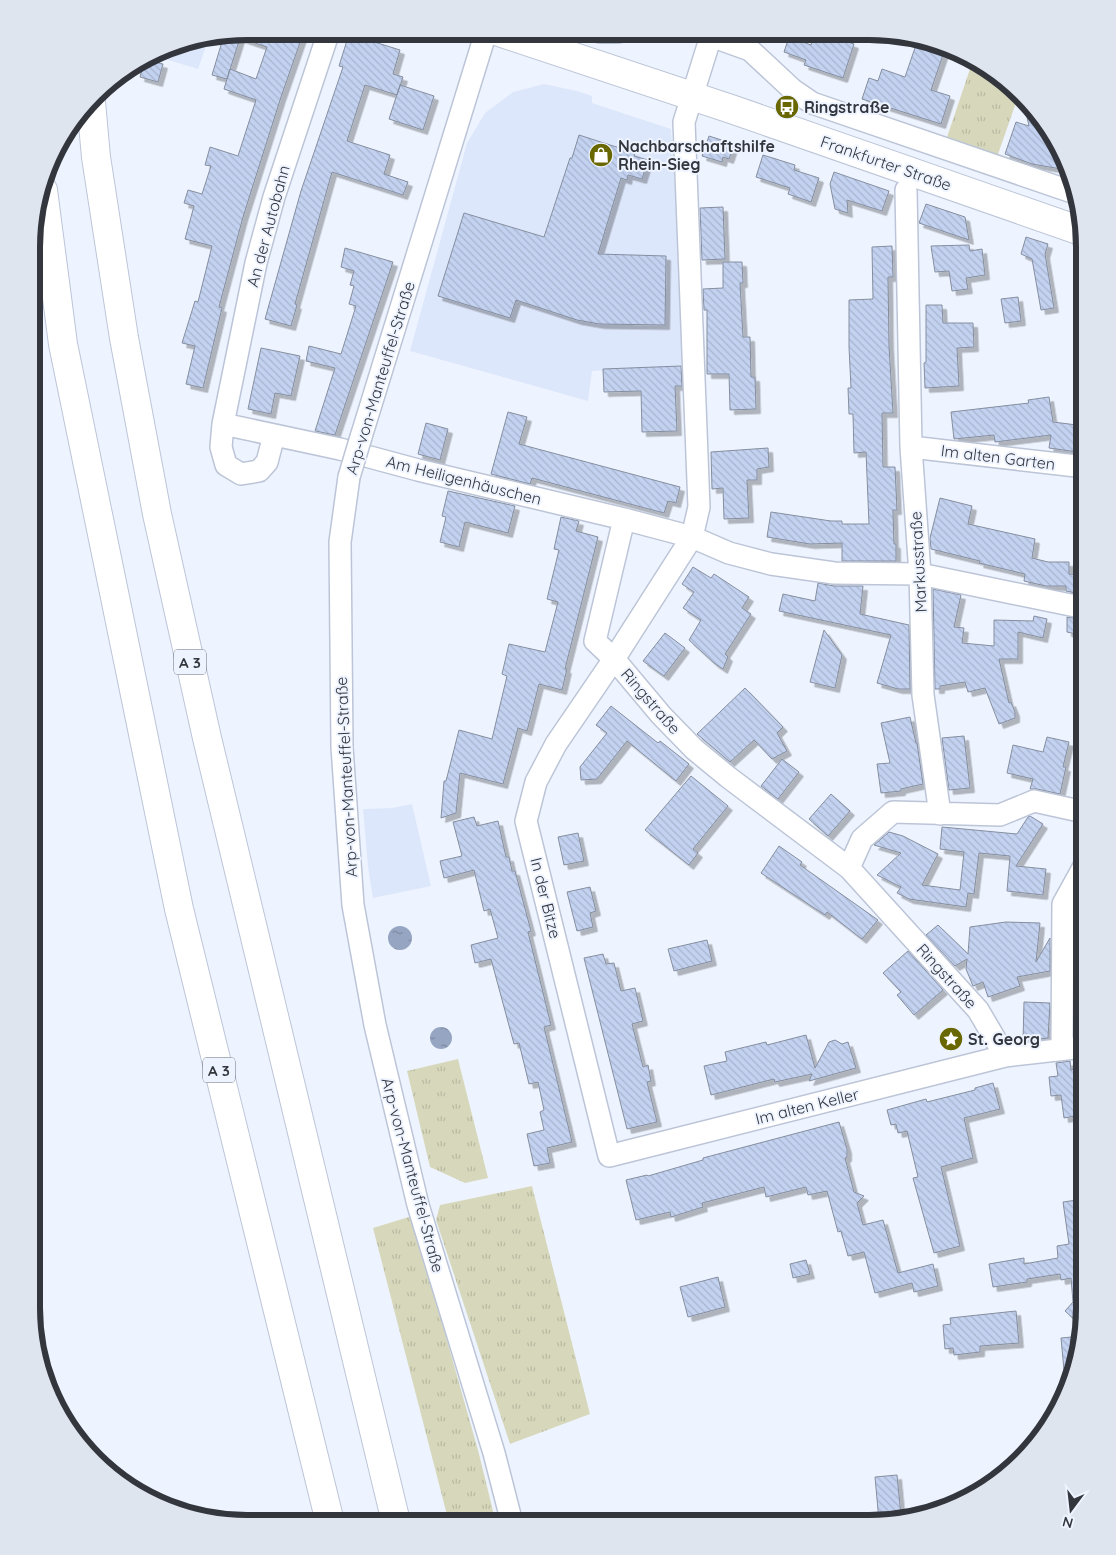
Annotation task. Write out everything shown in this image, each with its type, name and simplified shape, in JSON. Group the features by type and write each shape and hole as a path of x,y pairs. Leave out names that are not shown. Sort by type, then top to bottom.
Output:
{"main road":[{"name":"Frankfurter Straße","path":"523,40 691,95 1075,229"},
{"name":"A 3","path":"92,110 96,157 124,338 157,514 209,748 394,1515"},
{"name":"A 3","path":"45,204 63,344 179,909 328,1515"}],"street":[{"name":"An der Autobahn","path":"223,424 259,253 274,198 326,40"},
{"name":"Arp-von-Manteuffel-Straße","path":"484,40 350,477 340,542 342,747 353,905 374,1025 418,1205 494,1453 510,1515"},
{"name":"Frankfurter Straße","path":"691,95 705,40"},
{"name":"Frankfurter Straße","path":"723,40 750,50 792,90 812,103 1068,191"},
{"name":"Ringstraße","path":"691,95 684,122 698,507 692,537 614,659 661,715 694,749 848,868 978,1010 1005,1056"},
{"name":"Markusstraße","path":"906,190 908,206 912,447 920,574 923,695 940,814"},
{"path":"223,424 221,448 226,466 241,474 259,471 267,462 274,435"},
{"name":"Am Heiligenhäuschen","path":"223,424 340,448 418,470 624,519 692,537 729,553 771,564 834,573 920,574 1076,606"},
{"name":"Im alten Garten","path":"912,447 1076,466"},
{"path":"614,659 595,640 624,519"},
{"name":"In der Bitze","path":"610,1156 526,821 536,782 556,744 614,659"},
{"path":"848,868 862,839 893,812 1000,815 1034,801 1076,810"},
{"path":"1062,1049 1063,904 1076,880"},
{"path":"1005,1056 1076,1048"},
{"name":"Im alten Keller","path":"610,1156 1005,1056"}],"shaded area":[{"path":"207,44 198,69 163,58"},
{"path":"544,84 592,96 592,103 671,129 680,259 683,366 592,371 588,401 410,351 467,143 485,113 513,92"},
{"path":"412,804 431,886 373,898 368,867 363,809 392,808"}],"green space":[{"path":"971,67 995,83 1016,102 996,160 945,143"},
{"path":"458,1059 488,1178 465,1183 430,1167 407,1071"},
{"path":"532,1186 590,1414 510,1444 436,1220 440,1205"},
{"path":"412,1216 478,1450 494,1515 447,1515 373,1228"}],"water":[{"path":"400,926 408,930 412,938 408,946 400,950 392,946 388,938 392,930"},
{"path":"441,1027 449,1030 452,1038 449,1046 441,1049 433,1046 430,1038 433,1030"}],"building":[{"path":"239,40 230,69 256,79 267,47 246,40 301,40 243,217 219,307 222,308 203,388 186,384 195,346 182,343 195,301 198,302 212,246 185,239 194,206 184,203 188,190 202,194 211,166 205,165 210,147 238,156 256,100 224,89 227,79 212,75 222,42"},
{"path":"347,40 368,40 400,50 393,74 403,77 397,95 365,85 347,141 390,155 384,174 408,182 403,195 332,172 295,304 297,305 291,326 265,319 301,191 343,67 339,66"},
{"path":"788,40 797,40 811,45 813,40 842,40 854,44 843,78 804,65 806,60 784,52"},
{"path":"916,46 943,54 931,90 950,96 941,124 862,99 869,78 878,81 882,69 905,77"},
{"path":"155,62 163,64 158,82 140,77 142,69"},
{"path":"400,85 434,96 423,130 389,119"},
{"path":"1026,112 1041,132 1060,169 1032,164 1005,154 1016,122 1029,126"},
{"path":"579,135 635,153 634,156 648,160 642,179 628,175 627,180 621,178 598,254 666,256 665,325 600,324 577,320 516,300 510,318 438,296 464,213 544,237"},
{"path":"709,136 734,144 729,159 723,157 722,162 702,156"},
{"path":"763,155 795,165 794,170 819,178 811,202 788,194 790,188 756,177"},
{"path":"834,172 889,191 882,211 847,200 848,213 835,209 830,184"},
{"path":"926,204 965,217 969,240 919,223"},
{"path":"723,207 725,259 702,260 700,208"},
{"path":"1026,237 1048,244 1045,254 1054,308 1041,310 1032,259 1021,254"},
{"path":"969,245 970,251 982,249 985,275 966,278 968,289 952,291 949,271 935,272 931,246"},
{"path":"892,246 893,277 888,277 889,346 893,413 882,413 883,467 895,467 897,510 893,510 893,513 896,561 842,561 842,543 810,544 767,537 771,512 842,521 842,524 869,524 866,452 854,453 853,414 849,414 848,388 851,388 849,300 873,299 872,247"},
{"path":"345,248 393,262 335,435 315,431 335,368 306,361 309,346 341,354 356,306 349,304 354,286 350,285 354,271 341,267"},
{"path":"723,262 742,262 743,283 740,283 743,337 750,337 751,377 755,377 756,409 730,410 729,374 707,374 707,310 704,310 703,289 723,288"},
{"path":"1018,297 1021,321 1005,323 1001,299"},
{"path":"926,305 942,305 943,323 973,323 974,347 957,348 959,386 925,388"},
{"path":"261,348 300,356 291,396 275,393 271,414 248,409"},
{"path":"681,366 682,386 675,386 677,431 642,432 641,391 604,392 603,369"},
{"path":"1049,397 1053,422 1076,425 1076,452 1049,448 1051,435 995,442 994,435 954,439 951,412 1029,403 1028,400"},
{"path":"508,412 527,417 519,444 680,487 676,503 668,501 664,513 532,478 530,484 491,474"},
{"path":"426,423 448,429 440,460 418,454"},
{"path":"768,448 769,467 757,469 757,480 747,480 749,518 724,519 723,488 712,489 711,452"},
{"path":"448,491 515,506 508,533 465,522 459,547 440,542 446,517 442,516"},
{"path":"940,498 972,506 968,524 1035,539 1032,558 1048,562 1069,562 1069,574 1076,575 1076,593 1066,591 1066,586 1046,586 1024,581 1025,574 931,549 930,538"},
{"path":"561,517 579,521 576,531 598,537 565,669 567,669 562,690 539,684 527,731 518,728 503,784 460,773 456,813 441,818 444,781 446,781 459,730 492,739 507,676 502,674 509,644 545,652 558,602 547,599 559,550 554,549"},
{"path":"693,567 711,578 714,574 749,597 742,608 751,614 725,654 728,657 723,669 689,640 701,620 683,608 694,592 682,584"},
{"path":"818,583 834,586 863,586 860,614 909,625 910,689 898,689 877,683 891,635 779,611 783,594 815,601"},
{"path":"933,589 961,595 954,627 964,628 962,643 994,646 994,620 1033,621 1034,616 1047,619 1043,638 1018,632 1018,659 999,659 1009,703 1011,702 1015,718 999,724 985,688 968,692 965,682 940,686 940,689 935,689"},
{"path":"1067,617 1076,618 1076,634 1067,632"},
{"path":"824,630 842,655 835,688 810,682"},
{"path":"665,633 685,648 664,676 643,661"},
{"path":"745,688 783,727 777,733 787,751 772,759 754,740 730,762 697,734"},
{"path":"611,706 658,743 660,741 689,764 676,781 627,741 597,779 581,780 580,767 607,733 596,725"},
{"path":"910,717 917,743 923,784 901,789 901,791 881,793 877,764 890,763 881,723"},
{"path":"964,736 970,788 949,790 942,738"},
{"path":"1047,737 1069,742 1063,767 1066,767 1060,794 1030,789 1033,779 1007,773 1013,745 1043,752"},
{"path":"782,759 799,772 778,799 761,786"},
{"path":"691,776 728,806 693,849 698,853 689,865 645,830"},
{"path":"831,794 850,811 828,836 809,819"},
{"path":"1030,816 1043,824 1016,866 1046,869 1043,895 1007,891 1010,856 979,853 974,894 968,893 966,907 909,899 897,893 901,887 877,875 901,853 874,845 889,832 903,836 938,854 922,885 960,890 964,852 940,849 942,827 1017,834"},
{"path":"474,817 477,826 498,821 506,857 509,857 512,871 515,871 531,931 528,932 551,1025 544,1027 572,1142 547,1148 550,1163 534,1166 527,1134 544,1130 540,1112 544,1110 538,1082 529,1084 519,1043 514,1044 491,959 475,963 471,945 498,938 490,909 484,911 474,870 444,878 440,861 462,856 453,822"},
{"path":"578,833 584,861 564,865 558,837"},
{"path":"779,846 802,862 800,865 878,920 862,939 827,912 825,915 761,873"},
{"path":"590,887 596,911 590,913 593,927 577,931 567,892"},
{"path":"1076,905 1076,946 1075,946"},
{"path":"1006,922 1040,923 1036,962 1050,938 1050,971 1017,977 1020,986 988,997 983,982 973,986 966,969 967,959 955,966 926,935 938,925 968,954 970,927"},
{"path":"707,940 712,961 674,971 668,949"},
{"path":"908,951 943,990 914,1015 897,995 901,992 883,973"},
{"path":"603,954 606,964 614,963 621,991 635,988 643,1021 632,1024 643,1067 648,1065 651,1081 647,1082 657,1122 627,1129 584,958"},
{"path":"1075,977 1076,977 1076,1025"},
{"path":"1024,1002 1050,1003 1048,1038 1023,1041"},
{"path":"806,1035 815,1068 829,1042 835,1040 842,1044 848,1042 856,1068 809,1081 812,1074 775,1082 774,1079 711,1095 704,1066 727,1061 725,1052 766,1042 767,1045"},
{"path":"1070,1061 1071,1070 1074,1069 1076,1116 1064,1118 1061,1095 1051,1096 1049,1077 1058,1076 1056,1063"},
{"path":"993,1083 1000,1109 964,1118 973,1158 941,1167 960,1246 934,1253 913,1178 918,1177 907,1131 898,1133 896,1124 891,1125 887,1110 926,1099 927,1102 975,1090 975,1088"},
{"path":"839,1122 847,1149 847,1157 845,1158 854,1192 864,1196 857,1203 863,1225 883,1220 898,1273 933,1264 938,1286 914,1292 912,1283 875,1293 864,1252 848,1256 841,1231 838,1232 827,1191 808,1195 806,1187 766,1197 764,1187 702,1203 703,1207 671,1217 670,1212 636,1220 626,1180 648,1176 703,1160 703,1158"},
{"path":"1076,1200 1076,1321 1065,1311 1073,1302 1071,1278 1061,1280 1060,1274 1027,1279 1027,1282 993,1287 989,1264 1024,1258 1024,1264 1058,1258 1057,1246 1069,1244 1063,1202"},
{"path":"806,1260 810,1274 793,1278 790,1264"},
{"path":"718,1277 725,1307 688,1317 680,1287"},
{"path":"1016,1311 1019,1343 980,1346 980,1352 954,1355 953,1348 945,1349 943,1325 951,1324 950,1318"},
{"path":"1074,1337 1064,1375 1061,1338"},
{"path":"897,1475 901,1512 878,1515 875,1477"}],"place":[{"name":"Ringstraße","path":"787,107"},
{"name":"Nachbarschaftshilfe Rhein-Sieg","path":"601,155"},
{"name":"St. Georg","path":"951,1039"}]}
